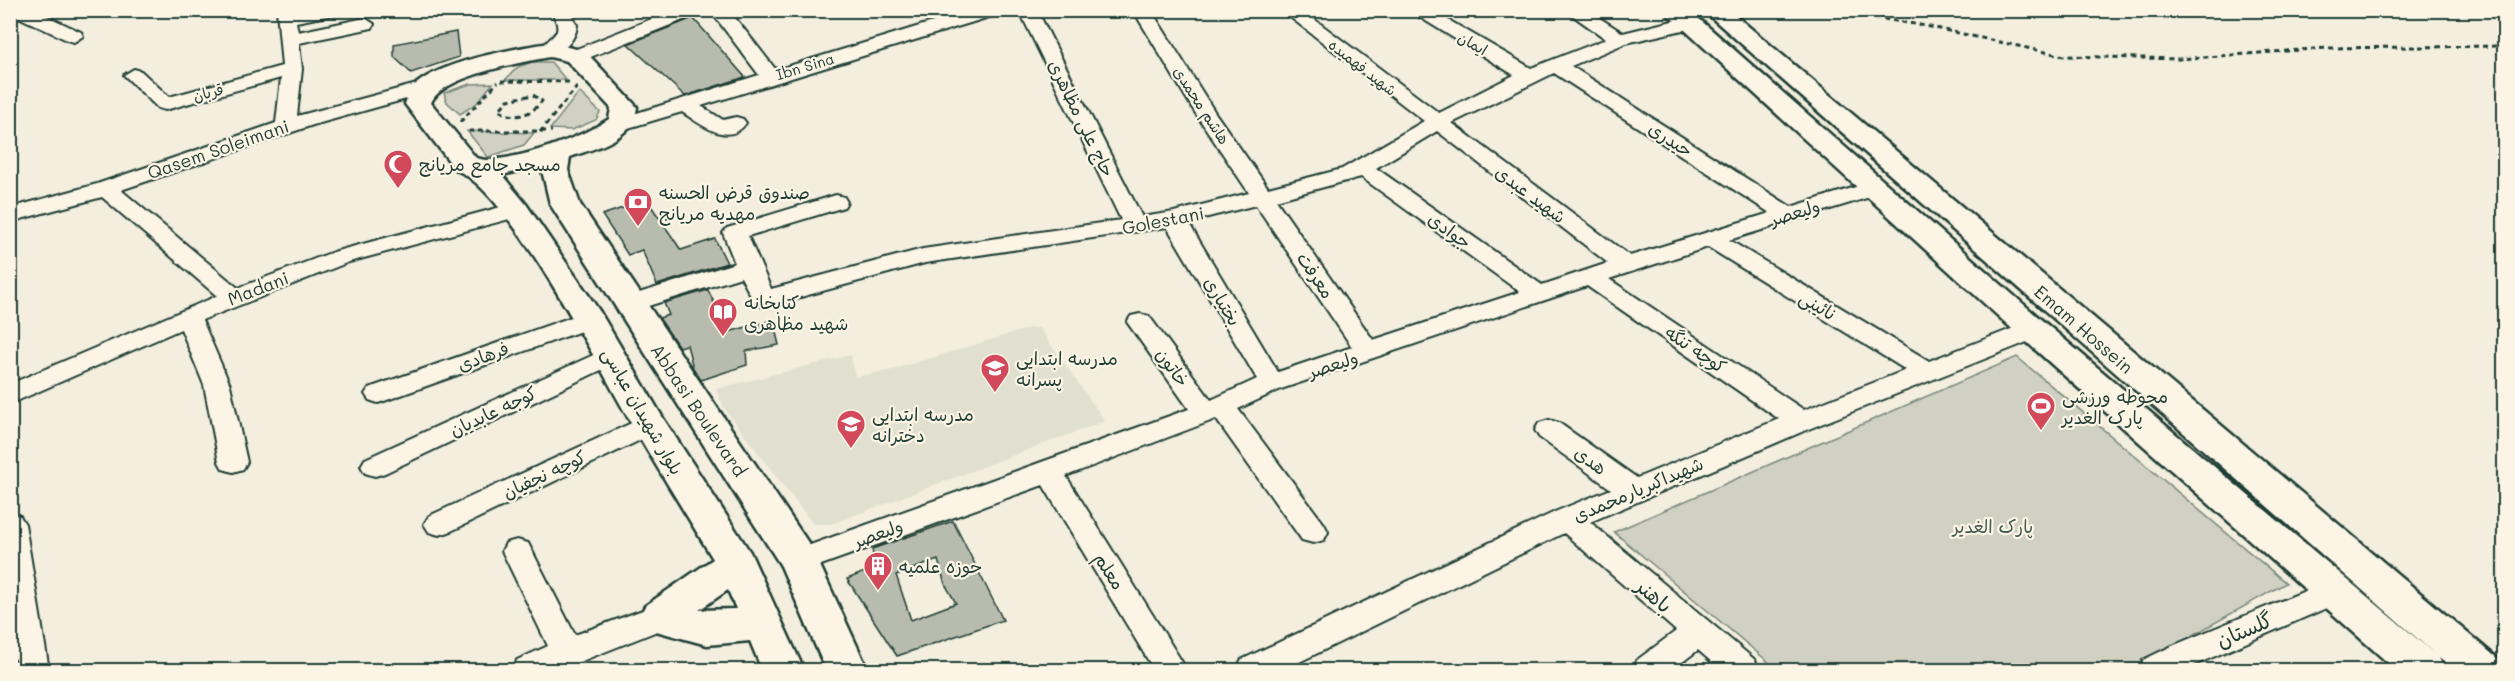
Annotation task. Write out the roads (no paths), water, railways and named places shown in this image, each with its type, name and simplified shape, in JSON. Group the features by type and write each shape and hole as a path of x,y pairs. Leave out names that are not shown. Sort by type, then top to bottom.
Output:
{"main road":[{"name":"Emam Hossein","path":"1693,15 1875,188 2033,330 2424,670"},
{"name":"Emam Hossein","path":"1693,15 2482,670"},
{"path":"428,87 459,74 526,53 550,50 624,107 623,119 618,125 599,136 546,138 515,165 474,153"},
{"name":"بلوار شهیدان عباسی","path":"428,87 422,93 418,104 466,164 474,153 516,210 589,319 650,424 736,563 783,670"},
{"name":"Abbasi Boulevard","path":"546,138 565,204 799,561 847,670"},
{"path":"659,617 736,563"},
{"path":"659,617 706,628 763,624"}],"street":[{"path":"18,10 74,36"},
{"path":"286,126 292,69 286,14 332,10"},
{"path":"550,50 567,35 568,25 560,10"},
{"path":"570,65 692,10"},
{"path":"719,10 771,76"},
{"name":"Ibn Sina","path":"618,125 687,106 771,76 993,10"},
{"name":"حاج علی مظاهری","path":"1028,10 1135,226"},
{"name":"هاشم محمدی","path":"1142,10 1263,198"},
{"name":"شهید فهمیده","path":"1290,10 1436,123"},
{"name":"ایمان","path":"1417,10 1529,75"},
{"path":"1574,10 1620,39"},
{"name":"Golestani","path":"748,267 764,299 923,256 1135,226 1263,198 1350,174 1436,123 1529,75 1554,64 1601,49 1620,39 1693,15"},
{"path":"290,39 365,24"},
{"name":"حیدری","path":"1554,64 1787,214"},
{"name":"قربان","path":"134,75 165,104 292,69"},
{"name":"Qasem Soleimani","path":"10,215 105,188 286,126 381,98 428,87"},
{"path":"687,106 721,128 736,123"},
{"name":"شهید عبدی","path":"1436,123 1626,265"},
{"name":"جوادی","path":"1360,166 1540,295"},
{"path":"105,188 233,297"},
{"name":"ولیعصر","path":"799,561 1049,472 1213,409 1272,383 1709,238 1875,188"},
{"name":"معرفت","path":"1263,198 1368,352"},
{"path":"629,304 748,267 735,233 836,202"},
{"name":"Madani","path":"10,395 233,297 341,257 516,210"},
{"name":"بختیاری","path":"1174,219 1272,383"},
{"name":"نائینی","path":"1709,238 1926,371"},
{"name":"کوچه تنگه","path":"1590,277 1801,421"},
{"path":"188,316 218,385 233,462"},
{"name":"فرهادی","path":"378,394 589,319"},
{"name":"خاتون","path":"1140,322 1312,532"},
{"name":"شهیداکبریارمحمدی","path":"1253,670 1632,490 2033,330"},
{"name":"کوجه عابدیان","path":"375,466 611,355"},
{"name":"کوچه نجفیان","path":"439,524 650,424"},
{"name":"هدی","path":"1549,430 1632,490"},
{"name":"معلم","path":"1049,472 1171,670"},
{"name":"باهنر","path":"1567,519 1697,633 1743,670"},
{"path":"10,524 33,670"},
{"path":"517,551 567,652"},
{"name":"گلستان","path":"2156,670 2192,663 2334,591"},
{"path":"529,670 567,652 659,617"},
{"path":"1649,670 1697,633"}],"place":[{"name":"مسجد جامع مریانج","path":"398,190"},
{"name":"صندوق قرض الحسنه مهدیه مریانج","path":"638,228"},
{"name":"کتابخانه شهید مظاهری","path":"723,338"},
{"name":"مدرسه ابتدایی پسرانه","path":"995,394"},
{"name":"محوطه ورزشی پارک الغدیر","path":"2041,432"},
{"name":"مدرسه ابتدایی دخترانه","path":"851,450"},
{"name":"حوزه علمیه","path":"878,592"}],"park label":[{"name":"پارک الغدیر","path":"1993,526"}]}
